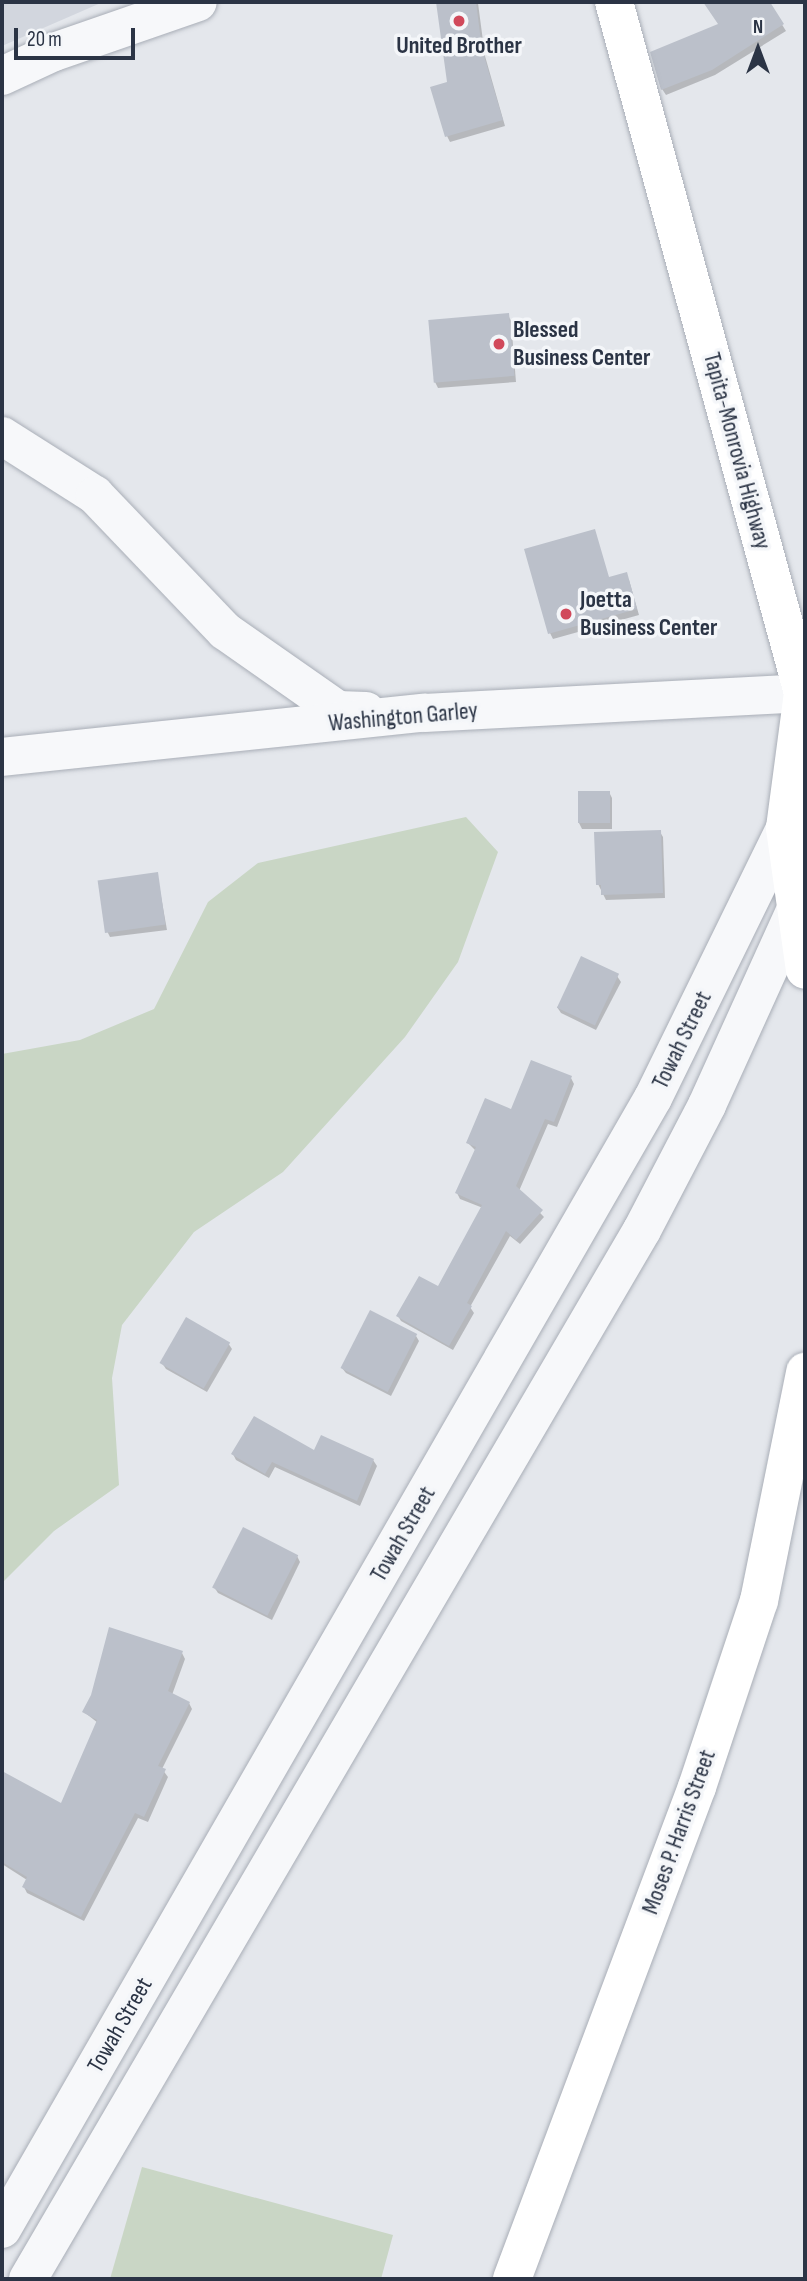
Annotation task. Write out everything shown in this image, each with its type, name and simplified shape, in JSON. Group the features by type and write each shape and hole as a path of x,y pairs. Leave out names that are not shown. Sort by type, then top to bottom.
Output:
{"highway":[{"name":"Tapita-Monrovia Highway","path":"614,2 804,693 785,828 797,906"},
{"path":"797,906 805,970"},
{"name":"Moses P. Harris Street","path":"512,2279 697,1787 759,1601 805,1372"}],"street":[{"path":"2,76 54,52 198,2"},
{"path":"2,436 95,495 225,631 338,710 425,713"},
{"name":"Washington Garley","path":"2,757 425,713 804,693"},
{"name":"Towah Street","path":"2,2229 653,1098 785,828"},
{"name":"Towah Street","path":"28,2279 642,1230 707,1105 797,906"}],"shaded area":[{"path":"2,2 103,2 2,46"}],"green space":[{"path":"466,817 498,852 458,962 405,1037 283,1172 194,1232 122,1325 112,1378 119,1485 54,1531 2,1583 2,1054 80,1040 154,1009 208,902 258,863"},
{"path":"142,2167 393,2235 381,2279 110,2279"}],"building":[{"path":"436,2 476,2 482,49 503,120 445,137 430,87 447,82"},
{"path":"703,2 770,2 784,24 712,70 661,90 650,52 718,24"},
{"path":"509,313 514,376 434,383 428,320"},
{"path":"595,529 609,577 627,572 637,609 548,634 524,549"},
{"path":"578,791 610,791 610,823 578,823"},
{"path":"661,830 663,893 601,895 601,885 596,885 594,832"},
{"path":"158,872 165,924 105,933 98,880"},
{"path":"581,956 619,974 595,1025 557,1008"},
{"path":"531,1060 572,1076 554,1122 545,1119 516,1186 543,1210 516,1240 506,1231 467,1303 472,1306 449,1346 396,1316 419,1276 438,1286 482,1205 455,1193 476,1147 466,1143 485,1098 511,1109"},
{"path":"370,1310 417,1334 388,1392 340,1368"},
{"path":"186,1317 230,1342 204,1388 160,1363"},
{"path":"254,1416 314,1450 321,1435 374,1459 357,1501 272,1462 265,1474 231,1454"},
{"path":"243,1527 298,1555 267,1616 212,1588"},
{"path":"109,1627 183,1651 168,1691 190,1702 158,1766 166,1769 144,1817 135,1813 81,1917 22,1887 27,1877 2,1862 2,1771 61,1803 97,1720 82,1712 91,1695"}],"place":[{"name":"United Brother","path":"459,21"},
{"name":"Blessed Business Center","path":"499,344"},
{"name":"Joetta Business Center","path":"566,614"}]}
